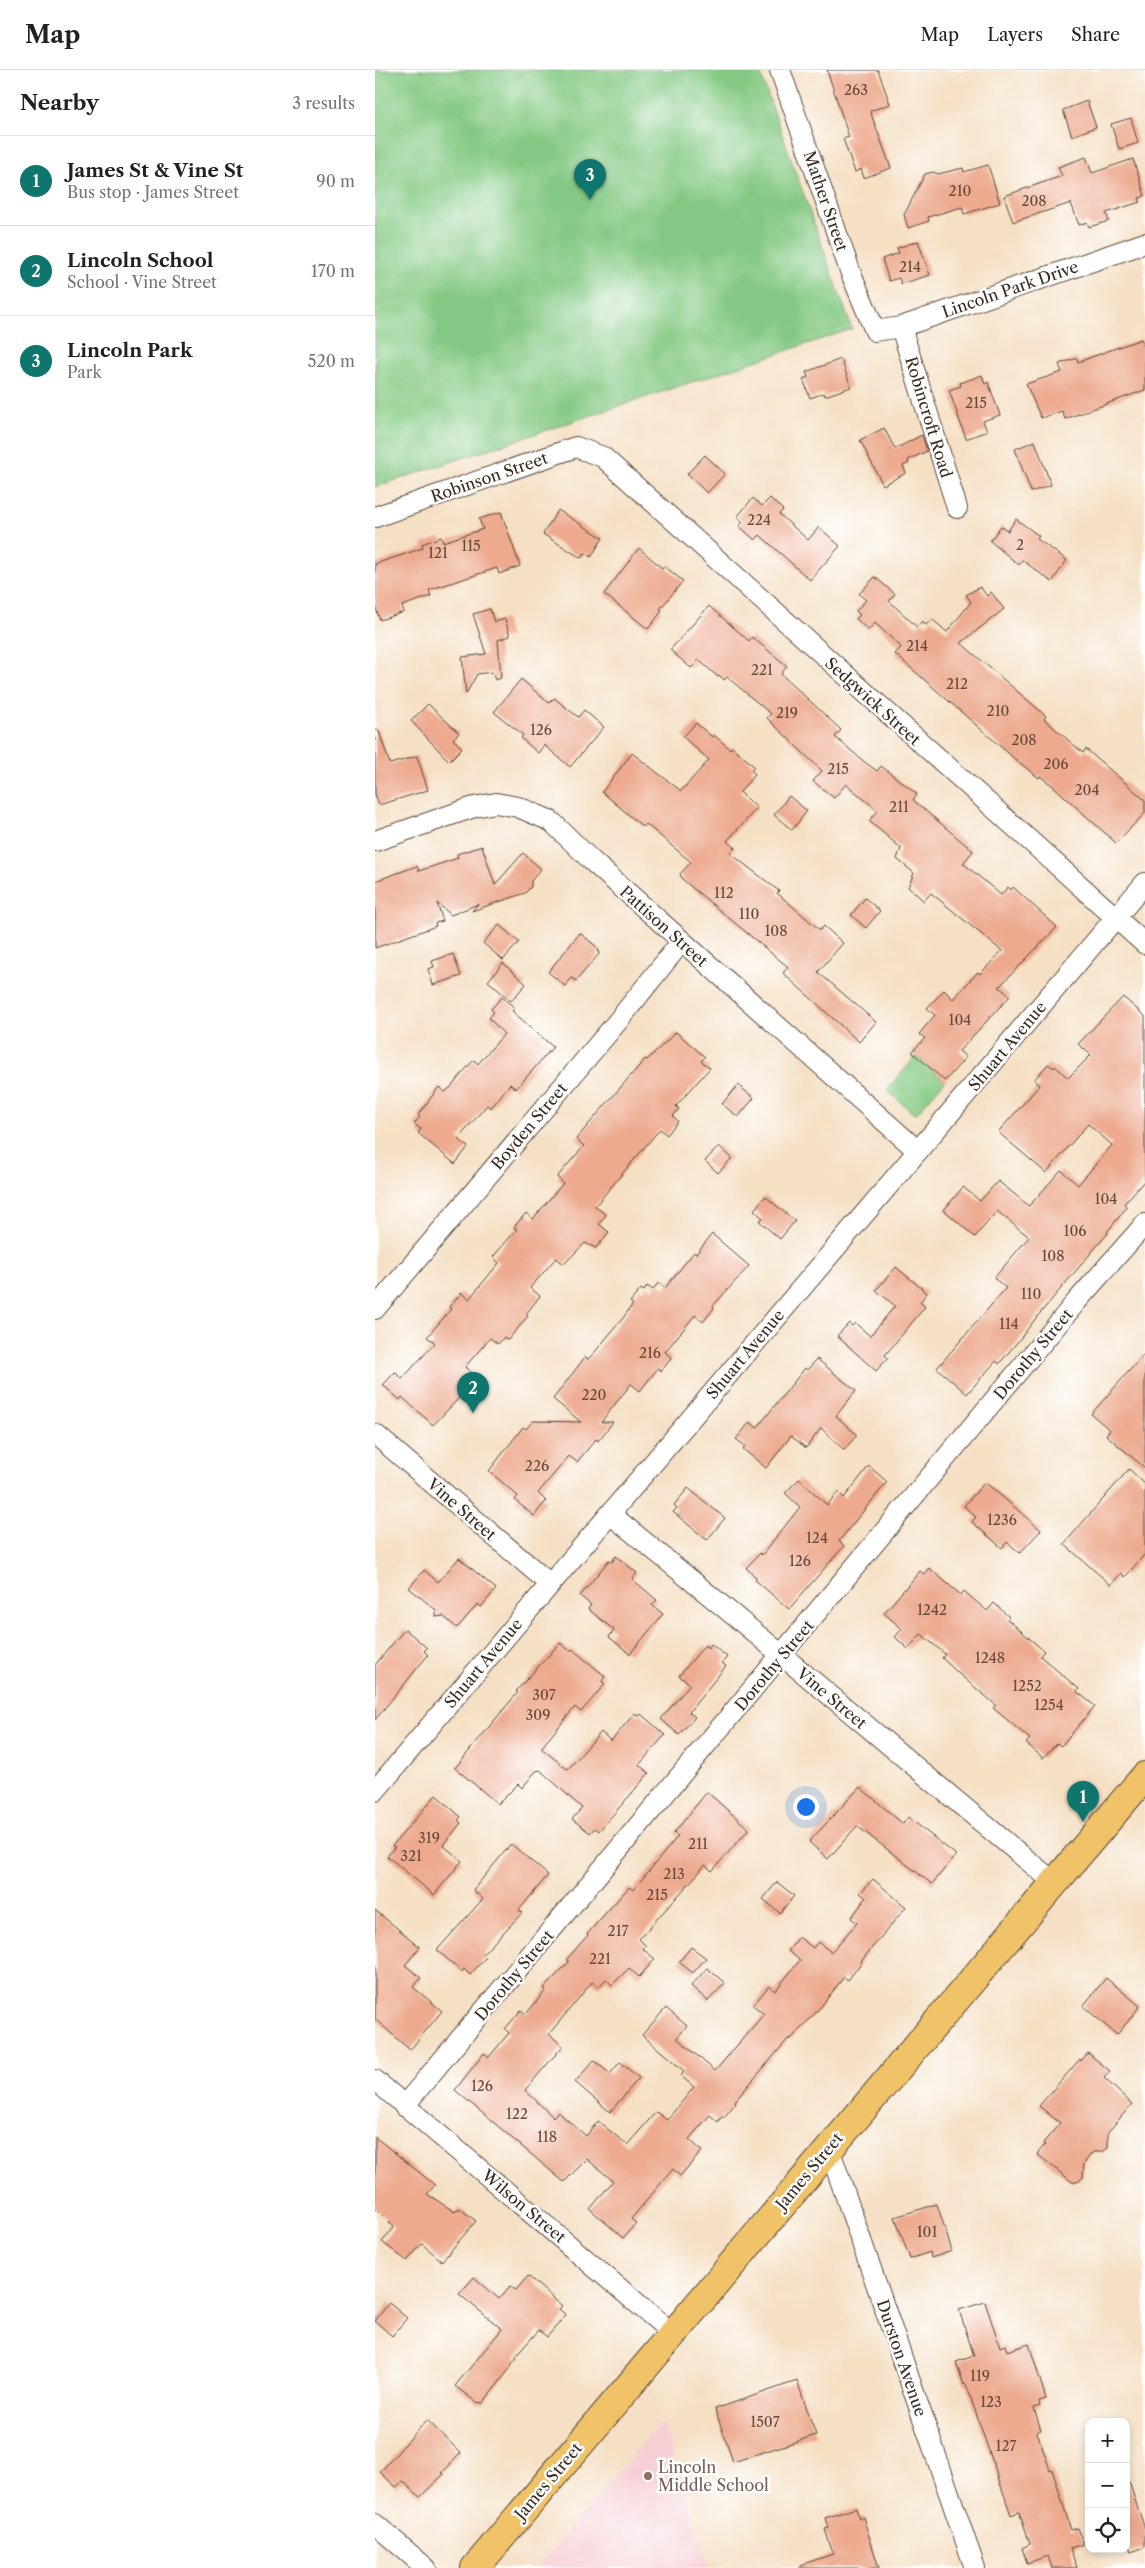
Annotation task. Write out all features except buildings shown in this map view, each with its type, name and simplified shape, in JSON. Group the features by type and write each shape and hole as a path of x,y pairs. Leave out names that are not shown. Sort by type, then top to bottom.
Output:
{"main road":[{"name":"James Street","path":"475,2568 1145,1776"}],"street":[{"name":"Mather Street","path":"780,70 850,271 875,331"},
{"name":"Lincoln Park Drive","path":"875,331 901,326 1145,244"},
{"name":"Robincroft Road","path":"901,326 957,508"},
{"name":"Robinson Street","path":"375,518 576,447 603,457"},
{"name":"Sedgwick Street","path":"603,457 1145,944"},
{"name":"Pattison Street","path":"375,842 474,807 496,803 518,808 551,821 592,862 918,1151"},
{"name":"Shuart Avenue","path":"375,1791 1145,883"},
{"name":"Boyden Street","path":"375,1310 618,1021 682,941"},
{"name":"Dorothy Street","path":"404,2106 1077,1301 1145,1224"},
{"name":"Vine Street","path":"375,1434 550,1584"},
{"name":"Vine Street","path":"609,1514 727,1609 781,1656 1055,1882"},
{"name":"Wilson Street","path":"375,2080 672,2333"},
{"name":"Durston Avenue","path":"829,2148 975,2568"},
{"path":"375,2524 426,2568"}],"shaded area":[{"name":"Lincoln Middle School","path":"662,2421 709,2568 537,2568"}],"green space":[{"path":"375,70 759,70 852,329 375,487"},
{"path":"916,1056 945,1081 915,1115 887,1090"}],"place":[{"name":"Lincoln Park","path":"590,200"},
{"name":"Lincoln School","path":"473,1413"},
{"name":"James St & Vine St","path":"1083,1822"},
{"name":"Lincoln Middle School","path":"648,2476"}]}
